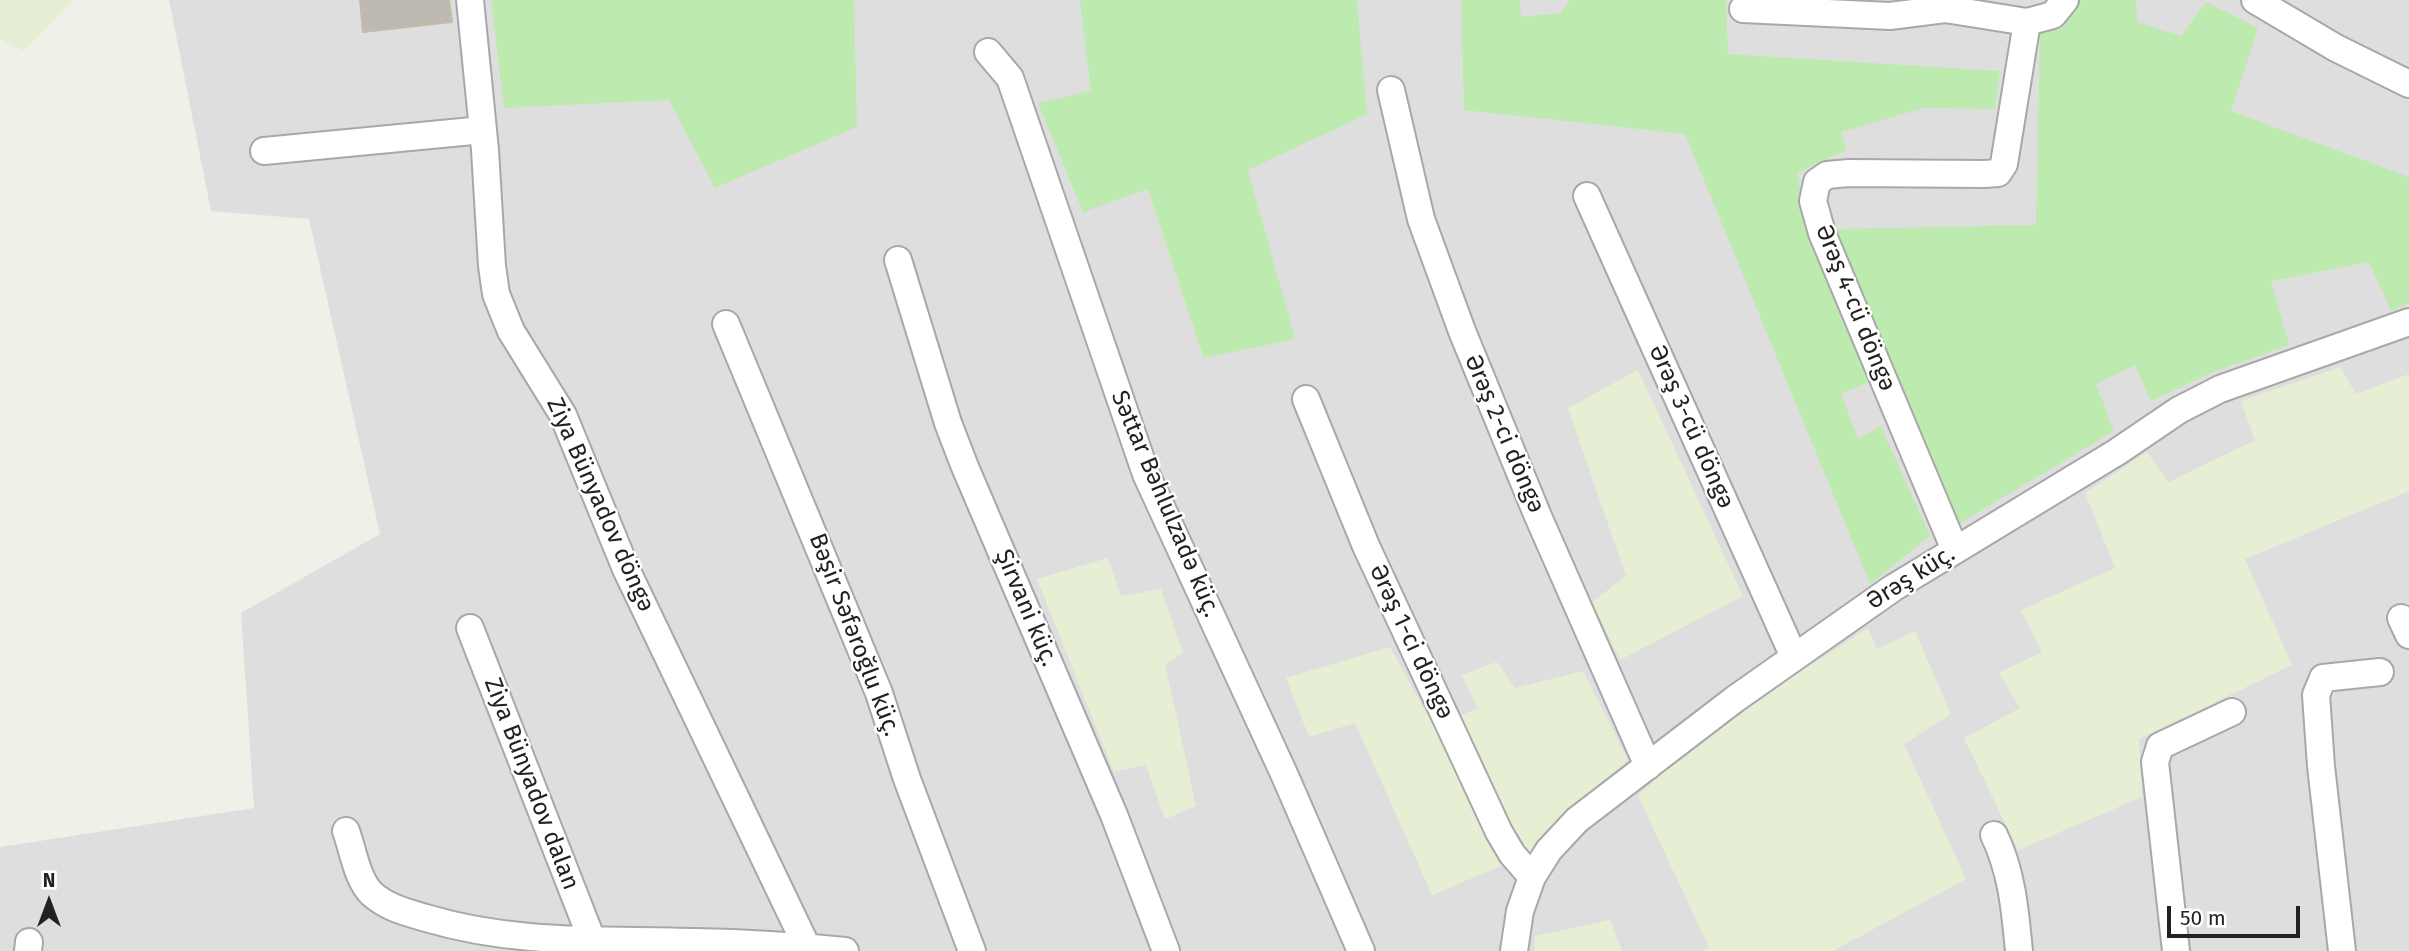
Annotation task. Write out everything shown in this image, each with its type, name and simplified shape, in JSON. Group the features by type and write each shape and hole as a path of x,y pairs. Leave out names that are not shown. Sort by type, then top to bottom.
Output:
{"street":[{"name":"Ziya Bünyadov döngə","path":"470,0 484,130 496,294 511,331 564,415 626,569 807,947"},
{"path":"1743,9 1890,16 1945,9 2027,22 2053,15 2065,0"},
{"path":"2255,0 2336,48 2409,84"},
{"name":"Ərəş 4-cü döngə","path":"1955,550 1822,233 1813,201 1817,182 1827,175 1998,173 2004,164 2027,22"},
{"name":"Səttar Bəhlulzadə küç.","path":"988,52 1010,78 1146,474 1362,951"},
{"name":"Ərəş 2-ci döngə","path":"1391,90 1421,219 1462,331 1537,514 1648,766"},
{"path":"264,151 484,130"},
{"name":"Ərəş 3-cü döngə","path":"1587,197 1794,657"},
{"name":"Şirvani küç.","path":"898,260 948,423 965,467 1114,815 1166,951"},
{"name":"Ərəş küç.","path":"1514,951 1520,911 1532,877 1549,850 1577,820 1794,657 1893,588 2117,452 2179,410 2220,389 2409,322"},
{"name":"Bəşir Səfəroğlu küç.","path":"726,324 879,693 907,779 972,951"},
{"name":"Ərəş 1-ci döngə","path":"1306,399 1366,546 1499,832 1512,855 1532,877"},
{"name":"Ziya Bünyadov dalan","path":"470,628 592,940"},
{"path":"2342,951 2316,695 2323,678 2380,673"},
{"path":"2176,951 2155,762 2160,746 2232,712"},
{"path":"346,831 362,880 370,892 389,906 487,933 529,939 764,944 845,951"},
{"path":"1994,835 2005,858 2013,892 2019,951"}],"shaded area":[{"path":"169,0 2409,0 2409,951 0,951 0,847 254,808 241,613 380,534 309,219 211,211"}],"green space":[{"path":"0,0 73,0 24,51 0,40"},
{"path":"491,0 854,0 857,127 715,188 669,100 504,108"},
{"path":"1080,0 1357,0 1367,114 1248,170 1295,339 1204,358 1148,189 1083,212 1038,103 1091,91"},
{"path":"1461,0 1520,0 1521,17 1561,13 1570,0 1726,0 1728,54 2000,71 1995,109 1924,108 1841,132 1847,150 1797,173 1810,238 1836,229 2036,225 2040,32 2062,29 2081,0 2136,0 2137,22 2181,36 2206,2 2258,28 2231,111 2409,177 2409,303 2391,311 2369,262 2271,281 2289,345 2213,372 2151,401 2135,365 2096,384 2114,431 1960,523 1892,372 1841,394 1858,439 1881,426 1930,536 1870,584 1685,134 1464,110"},
{"path":"2340,367 2356,394 2409,374 2409,491 2245,559 2292,665 2139,739 2142,797 2018,850 1964,738 2020,708 1999,673 2042,652 2021,610 2115,568 2085,493 2147,452 2169,482 2255,440 2241,401"},
{"path":"1638,370 1743,596 1620,660 1592,602 1626,576 1568,408"},
{"path":"1108,558 1121,596 1161,589 1183,653 1165,664 1196,806 1165,819 1146,765 1114,772 1037,579"},
{"path":"1868,628 1877,649 1915,631 1951,714 1904,744 1966,879 1833,951 1702,951 1709,947 1638,796 1675,760"},
{"path":"1390,647 1434,727 1478,708 1461,675 1497,662 1515,688 1583,671 1628,760 1578,803 1532,853 1432,895 1355,723 1309,737 1286,678"},
{"path":"1610,920 1622,951 1534,951 1535,936"}],"building":[{"path":"360,0 449,0 452,22 363,32"}]}
